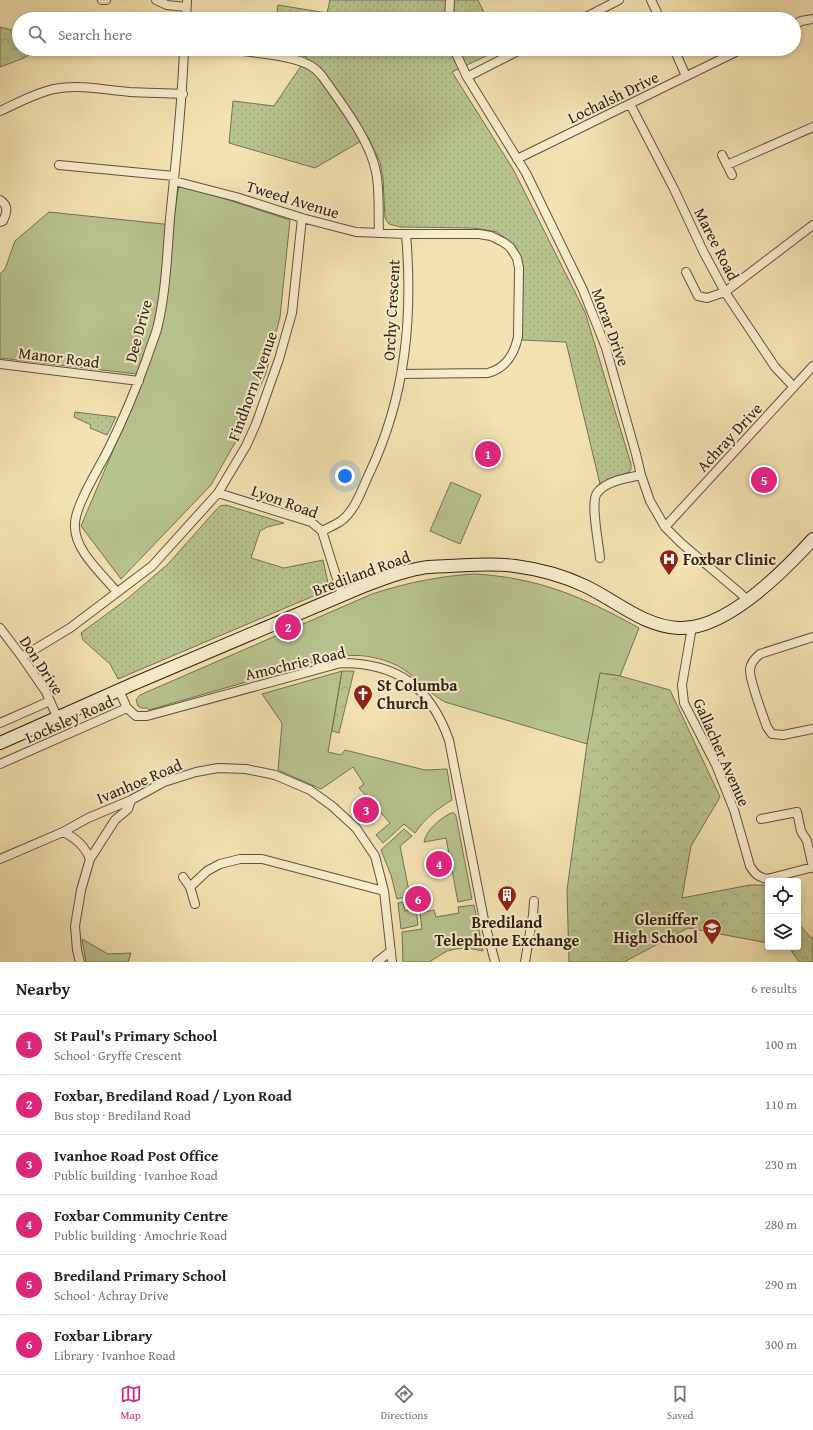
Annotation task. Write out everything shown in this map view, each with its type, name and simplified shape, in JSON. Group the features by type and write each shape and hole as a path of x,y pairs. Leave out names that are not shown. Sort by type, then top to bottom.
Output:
{"street":[{"path":"156,0 167,5 187,4"},
{"path":"449,12 450,0"},
{"path":"596,12 619,0"},
{"path":"651,0 657,12"},
{"path":"801,21 813,19"},
{"name":"Dee Drive","path":"118,592 86,555 79,544 75,533 74,524 87,491 123,419 139,381 156,329 164,289 182,94 184,56"},
{"path":"270,56 302,62 316,70 322,76 365,141 373,162 377,180 378,233"},
{"name":"Morar Drive","path":"457,56 467,77 526,173 583,290 606,348 636,454 640,475 650,501 665,526 681,543 740,592 747,600"},
{"path":"467,77 508,56"},
{"path":"677,56 686,76"},
{"name":"Lochalsh Drive","path":"517,159 727,56"},
{"path":"0,111 42,93 54,89 70,87 182,94"},
{"name":"Maree Road","path":"630,104 725,292 775,367 794,387"},
{"path":"727,165 813,127"},
{"path":"722,155 732,175"},
{"name":"Tweed Avenue","path":"60,165 174,178 302,218 356,232 479,234 491,236 510,247 517,258 520,268 518,337 516,347 508,361 496,371 484,374 401,374"},
{"path":"0,200 6,206 7,212 3,221 0,222"},
{"name":"Findhorn Avenue","path":"22,657 70,628 152,566 218,493 246,446 256,424 280,359 292,313 302,218"},
{"path":"686,272 698,296 707,298 725,292 813,225"},
{"name":"Orchy Crescent","path":"322,530 341,521 347,516 356,502 377,456 392,414 401,374 407,336 409,291 406,234"},
{"name":"Manor Road","path":"0,364 139,381"},
{"name":"Achray Drive","path":"665,526 813,366"},
{"path":"600,558 594,499 598,492 607,485 640,475"},
{"name":"Lyon Road","path":"218,493 311,522 322,530 342,595"},
{"name":"Brediland Road","path":"0,743 119,690 342,595 384,578 422,568 478,564 515,566 550,574 585,586 655,624 678,628 715,621 747,600 774,578 813,539"},
{"name":"Gallacher Avenue","path":"692,626 682,685 684,703 716,765 734,810 750,866 760,878 767,879 813,867 810,840 801,832 797,812 761,819"},
{"name":"Don Drive","path":"0,628 46,692 58,718"},
{"path":"813,637 760,654 755,657 752,662 750,674 767,728 772,734 782,736 813,729"},
{"name":"Amochrie Road","path":"127,708 136,716 147,716 341,663 361,663 379,667 394,673 413,684 430,702 442,721 449,740 484,920 495,962"},
{"path":"119,690 127,708"},
{"path":"0,723 50,701"},
{"name":"Locksley Road","path":"0,764 127,708"},
{"name":"Ivanhoe Road","path":"0,859 63,832 88,818 130,800 164,782 196,772 218,768 239,769 275,775 310,790 332,806 356,828 375,856 384,891 392,962"},
{"path":"80,962 77,950 75,926 81,890 90,859 115,820 128,809 130,800"},
{"path":"63,832 77,840 86,850 90,859"},
{"path":"190,887 207,871 220,864 240,859 262,859 384,891"},
{"path":"183,877 190,887 195,904"},
{"path":"525,962 533,916 534,901"},
{"path":"377,962 391,951"}],"green space":[{"path":"330,0 478,0 484,12 327,12"},
{"path":"278,5 321,12 277,12"},
{"path":"0,27 12,30 12,56 27,56 0,67"},
{"path":"303,56 486,56 452,72 513,169 585,312 631,464 631,469 629,472 600,484 566,342 522,340 523,266 517,249 513,244 497,232 486,230 473,228 400,227 389,224 385,218 383,178 380,162 368,137 315,168 229,143 233,101 274,106 307,57"},
{"path":"179,184 290,220 280,317 266,373 240,434 211,485 121,579 81,526 145,375 0,358 0,274 5,269 15,241 49,212 173,225"},
{"path":"75,412 116,417 107,435 90,428 91,425 74,417"},
{"path":"451,482 481,495 460,544 430,531"},
{"path":"226,505 284,523 267,527 260,531 251,558 284,568 323,560 328,583 327,589 118,679 110,664 83,640 81,633 127,599 168,564 216,510 220,506"},
{"path":"475,574 520,580 560,591 580,598 639,628 620,676 600,673 587,744 445,702 405,670 389,662 367,656 350,655 318,661 149,710 138,706 136,700 140,695 372,594 448,576"},
{"path":"342,671 328,752 341,755 345,750 425,770 447,769 452,800 432,814 415,833 404,824 383,843 376,835 390,823 359,788 364,784 353,767 321,789 278,770 282,723 262,694"},
{"path":"342,671 354,671 339,733 332,731"},
{"path":"600,673 620,676 670,690 720,797 691,846 682,898 750,885 765,885 765,942 688,928 624,962 569,962 567,890 587,744"},
{"path":"451,813 454,813 456,816 472,899 458,902 446,838 424,842 434,825"},
{"path":"404,829 412,836 400,846 410,896 397,899 391,875 381,850"},
{"path":"403,902 405,911 416,909 418,925 401,929 398,903"},
{"path":"474,905 483,951 468,948 455,949 447,951 429,962 403,962 402,932 422,929 420,913 434,910 436,917 459,913 458,907"},
{"path":"801,926 811,938 813,938 813,962 799,962 791,950 801,950"},
{"path":"82,939 108,954 131,953 128,962 86,962"}],"place":[{"name":"St Paul's Primary School","path":"488,454"},
{"name":"Brediland Primary School","path":"764,480"},
{"name":"Foxbar Clinic","path":"669,576"},
{"name":"Foxbar, Brediland Road / Lyon Road","path":"288,627"},
{"name":"St Columba Church","path":"363,711"},
{"name":"Ivanhoe Road Post Office","path":"366,810"},
{"name":"Foxbar Community Centre","path":"439,864"},
{"name":"Foxbar Library","path":"418,899"},
{"name":"Brediland Telephone Exchange","path":"507,912"},
{"name":"Gleniffer High School","path":"712,945"}]}
